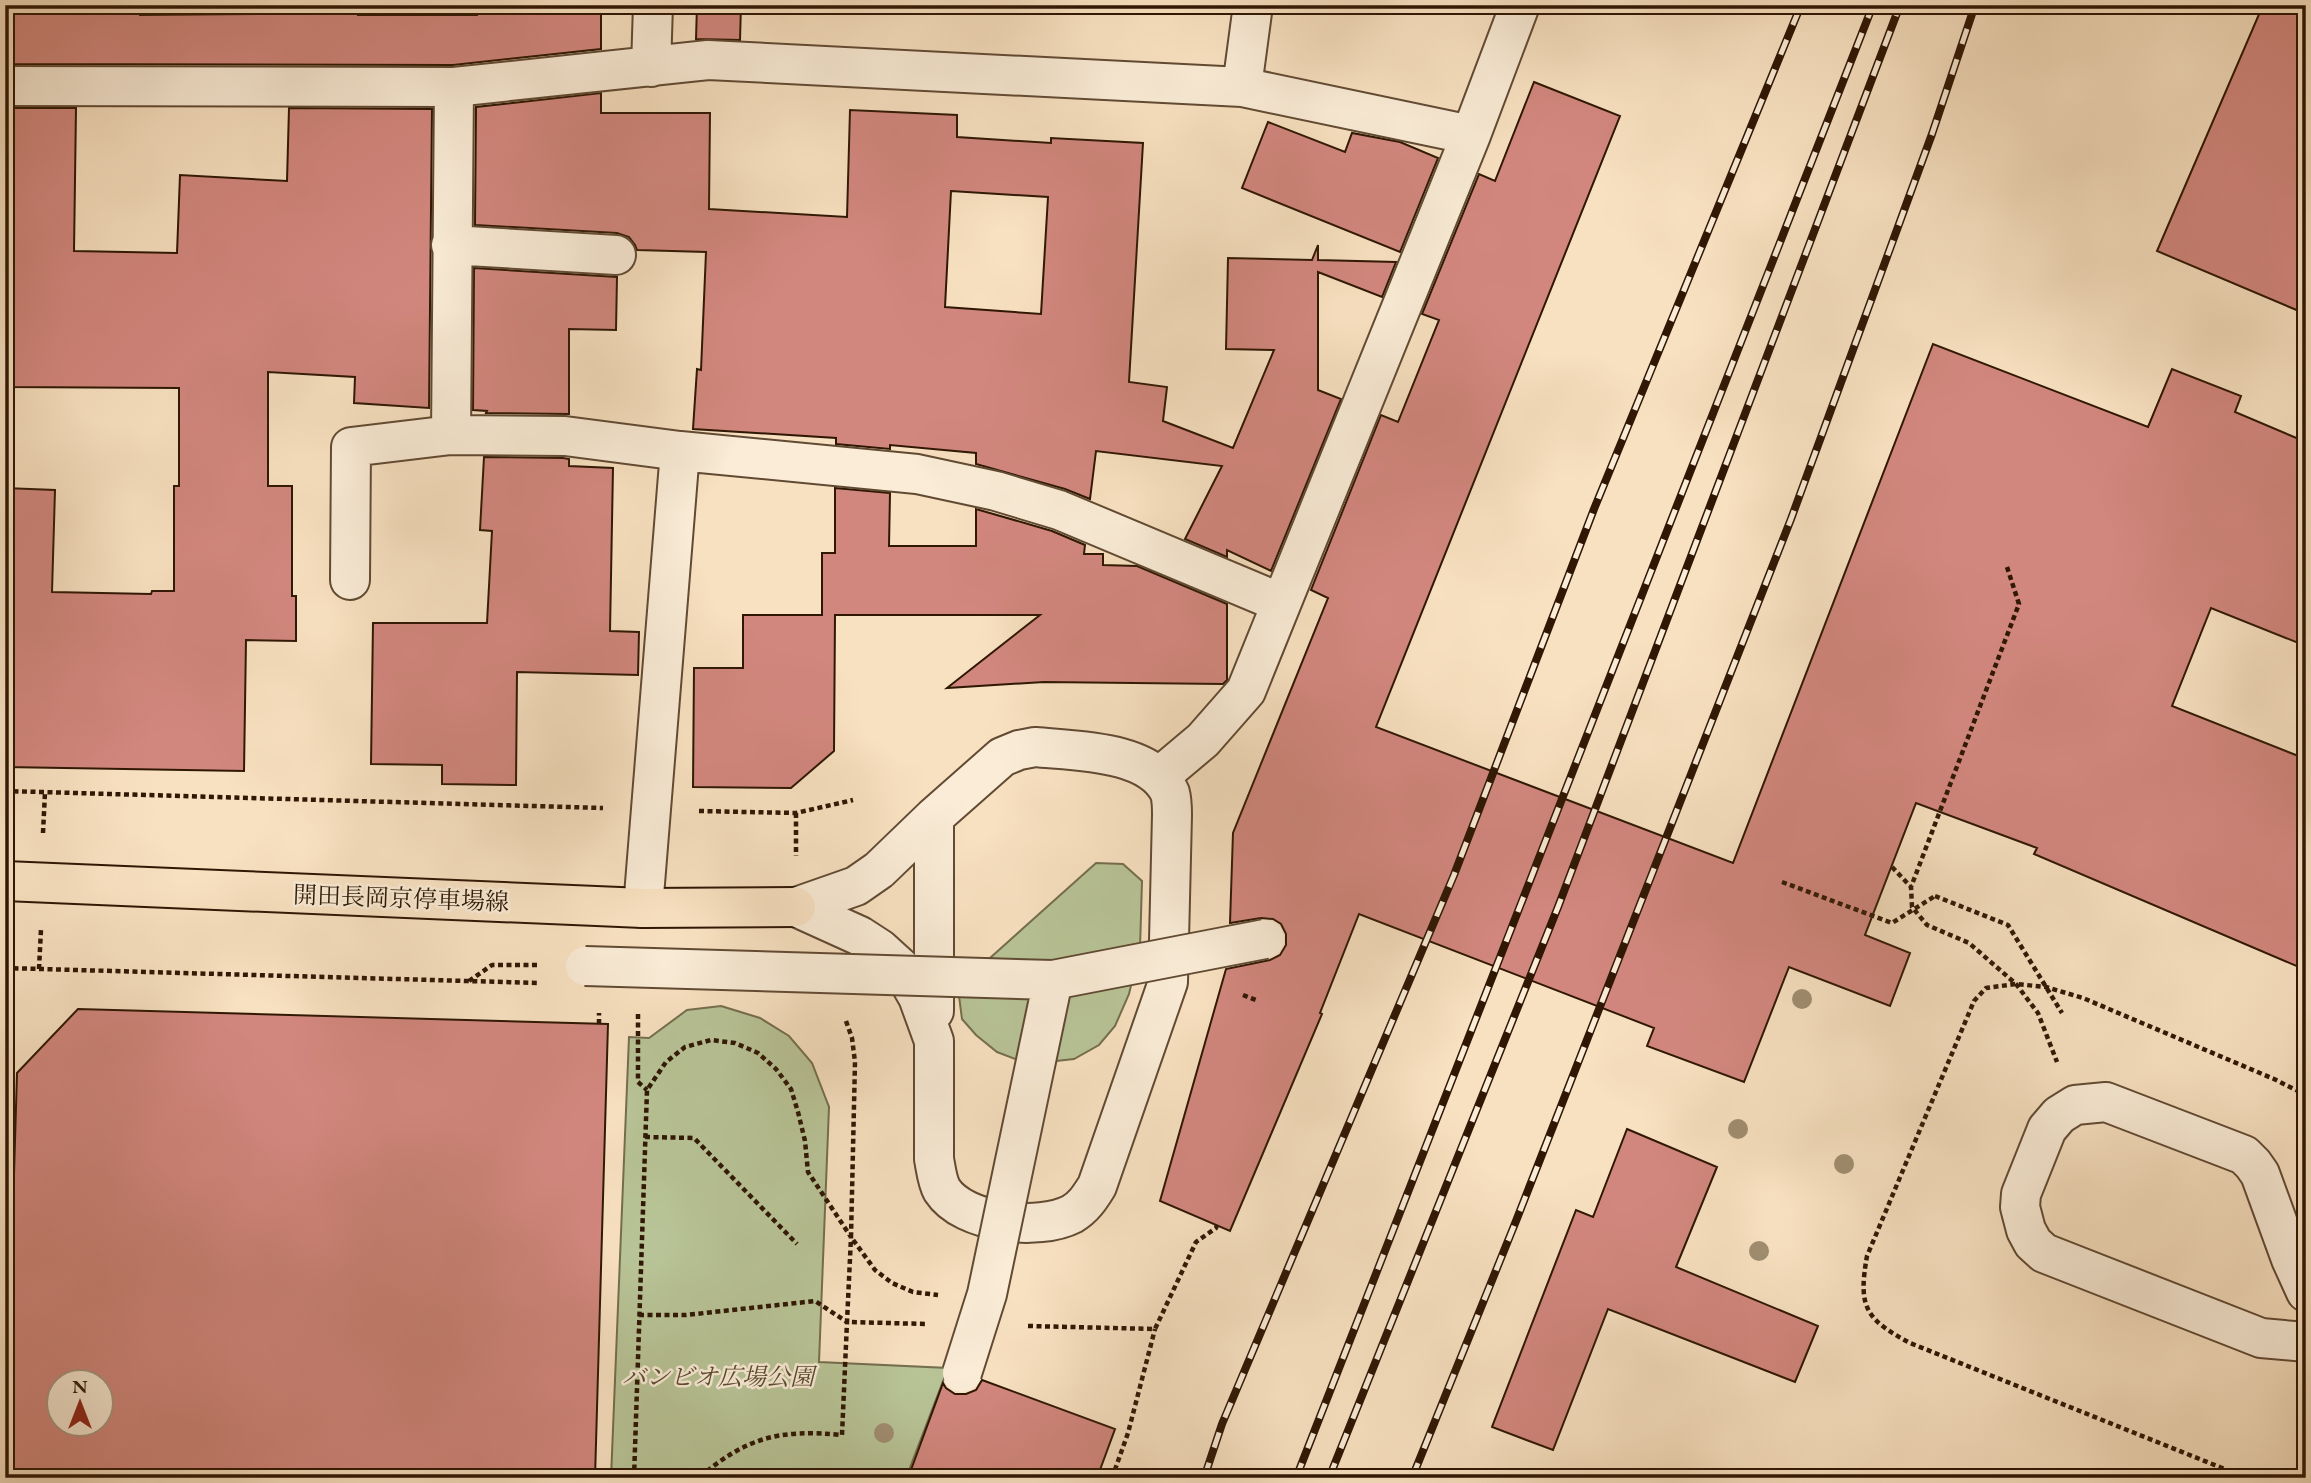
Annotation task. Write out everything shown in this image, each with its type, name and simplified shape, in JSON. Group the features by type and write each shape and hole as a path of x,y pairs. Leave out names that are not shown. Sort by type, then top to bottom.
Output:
{"main road":[{"name":"開田長岡京停車場線","path":"5,881 643,908 796,907"}],"street":[{"path":"651,67 653,5"},
{"path":"1242,87 1253,5"},
{"path":"1159,778 1203,740 1246,691 1471,135 1520,5"},
{"path":"5,86 454,87 708,60 1242,87 1471,135"},
{"path":"451,435 454,87"},
{"path":"451,245 617,255"},
{"path":"350,580 351,447 451,435 565,436 680,451 917,474 996,491 1059,510 1280,603"},
{"path":"643,908 680,451"},
{"path":"796,907 856,886 879,870 934,817 1002,757 1018,750 1035,747 1134,761 1159,778 1171,795 1172,815 1168,982 1097,1186 1087,1202 1073,1213 1058,1219 996,1221 958,1205 943,1191 937,1177 934,1159 934,817"},
{"path":"796,907 860,936 902,969 918,997 934,1041"},
{"path":"585,966 1053,980 1265,939"},
{"path":"962,1373 988,1294 1053,980"},
{"path":"2306,1292 2260,1174 2244,1155 2106,1102 2075,1105 2059,1115 2047,1129 2021,1194 2022,1219 2033,1243 2044,1253 2261,1338 2306,1342"}],"path":[{"path":"2007,567 2019,604 1911,887 1912,907 1927,925 1969,943 2017,984 2038,1013 2075,1105"},
{"path":"5,791 796,813 853,800"},
{"path":"1892,867 1911,887"},
{"path":"1782,882 1892,923 1935,896 2008,925 2062,1013"},
{"path":"469,981 492,965"},
{"path":"5,968 547,983"},
{"path":"1242,994 1255,1000"},
{"path":"638,1013 638,1082 647,1090"},
{"path":"844,1017 852,1038 855,1062 851,1237"},
{"path":"634,1478 647,1090 666,1062 685,1047 711,1040 735,1043 758,1053 776,1069 791,1089 805,1141 808,1172 875,1270 892,1283 912,1292 951,1295"},
{"path":"645,1137 694,1138 797,1244"},
{"path":"639,1315 686,1315 815,1301 847,1322 842,1435 795,1433 768,1437 730,1454 698,1478"},
{"path":"1112,1478 1128,1433 1155,1329"}],"green space":[{"path":"1096,863 1123,864 1142,881 1140,948 1129,994 1115,1026 1099,1045 1074,1059 1018,1060 997,1052 962,1019 959,996 961,984"},
{"name":"バンビオ広場公園","path":"721,1006 760,1018 789,1036 812,1063 829,1107 819,1362 948,1368 906,1478 611,1478 629,1037 649,1038 687,1010"}],"building":[{"path":"11,5 140,5 140,15 601,13 601,49 453,65 11,64"},
{"path":"697,5 741,5 740,40 696,39"},
{"path":"2263,5 2306,5 2306,314 2157,251"},
{"path":"1534,82 1620,116 1376,727 1733,863 1933,344 2148,427 2172,369 2241,396 2235,412 2306,442 2306,646 2211,608 2172,706 2306,759 2306,970 2034,854 2037,848 1916,803 1865,935 1910,953 1890,1006 1789,967 1744,1082 1647,1046 1654,1028 1359,914 1320,1013 1322,1014 1230,1231 1160,1201 1226,969 1270,960 1280,955 1286,945 1286,934 1281,924 1273,919 1261,918 1230,923 1233,833 1328,598 1311,590 1381,415 1398,422 1439,320 1422,314 1479,174 1495,181"},
{"path":"601,93 601,113 710,113 709,209 847,217 850,110 957,115 957,137 1051,143 1051,138 1143,143 1129,382 1167,387 1163,421 1233,448 1274,350 1226,349 1228,258 1312,260 1318,245 1318,260 1396,262 1382,297 1318,272 1318,390 1341,399 1271,571 1227,550 1227,557 1185,539 1222,466 1096,451 1090,499 1065,489 976,464 976,453 890,445 890,449 836,444 836,438 693,429 697,369 701,370 706,252 637,250 629,237 617,233 475,225 476,107","holes":["951,191 1048,197 1041,314 945,307"]},
{"path":"10,108 76,108 74,251 177,253 180,175 287,181 289,108 432,109 429,408 354,403 355,377 268,372 268,486 292,486 292,596 296,596 296,641 246,640 244,771 5,767 5,488 55,490 52,592 151,594 152,591 174,591 174,486 179,486 179,388 5,387"},
{"path":"1268,122 1345,152 1352,133 1400,142 1438,158 1400,252 1242,188"},
{"path":"474,268 617,277 616,330 569,329 569,414 486,413 487,411 473,410"},
{"path":"484,457 563,458 569,459 569,466 613,468 610,631 639,632 638,675 517,672 516,785 442,784 442,765 371,764 373,623 487,623 492,531 480,530"},
{"path":"835,488 890,493 889,546 976,546 976,509 1052,531 1085,545 1084,554 1103,554 1103,565 1137,566 1227,604 1227,680 1223,684 1044,682 947,688 1040,615 835,615 834,751 791,788 693,787 694,668 743,668 743,615 822,615 822,553 835,553"},
{"path":"78,1009 608,1024 595,1478 5,1478 17,1073"},
{"path":"1627,1129 1717,1167 1676,1267 1818,1326 1795,1382 1608,1309 1553,1450 1492,1427 1576,1210 1593,1217"},
{"path":"982,1380 1115,1429 1097,1478 908,1478 943,1383 955,1394 966,1394 976,1390"}],"railway":[{"path":"1204,1478 1222,1424 1454,875 1594,509 1801,5"},
{"path":"1296,1478 1873,5"},
{"path":"1329,1478 1558,907 1900,5"},
{"path":"1412,1478 1516,1221 1791,519 1932,134 1975,5"}]}
